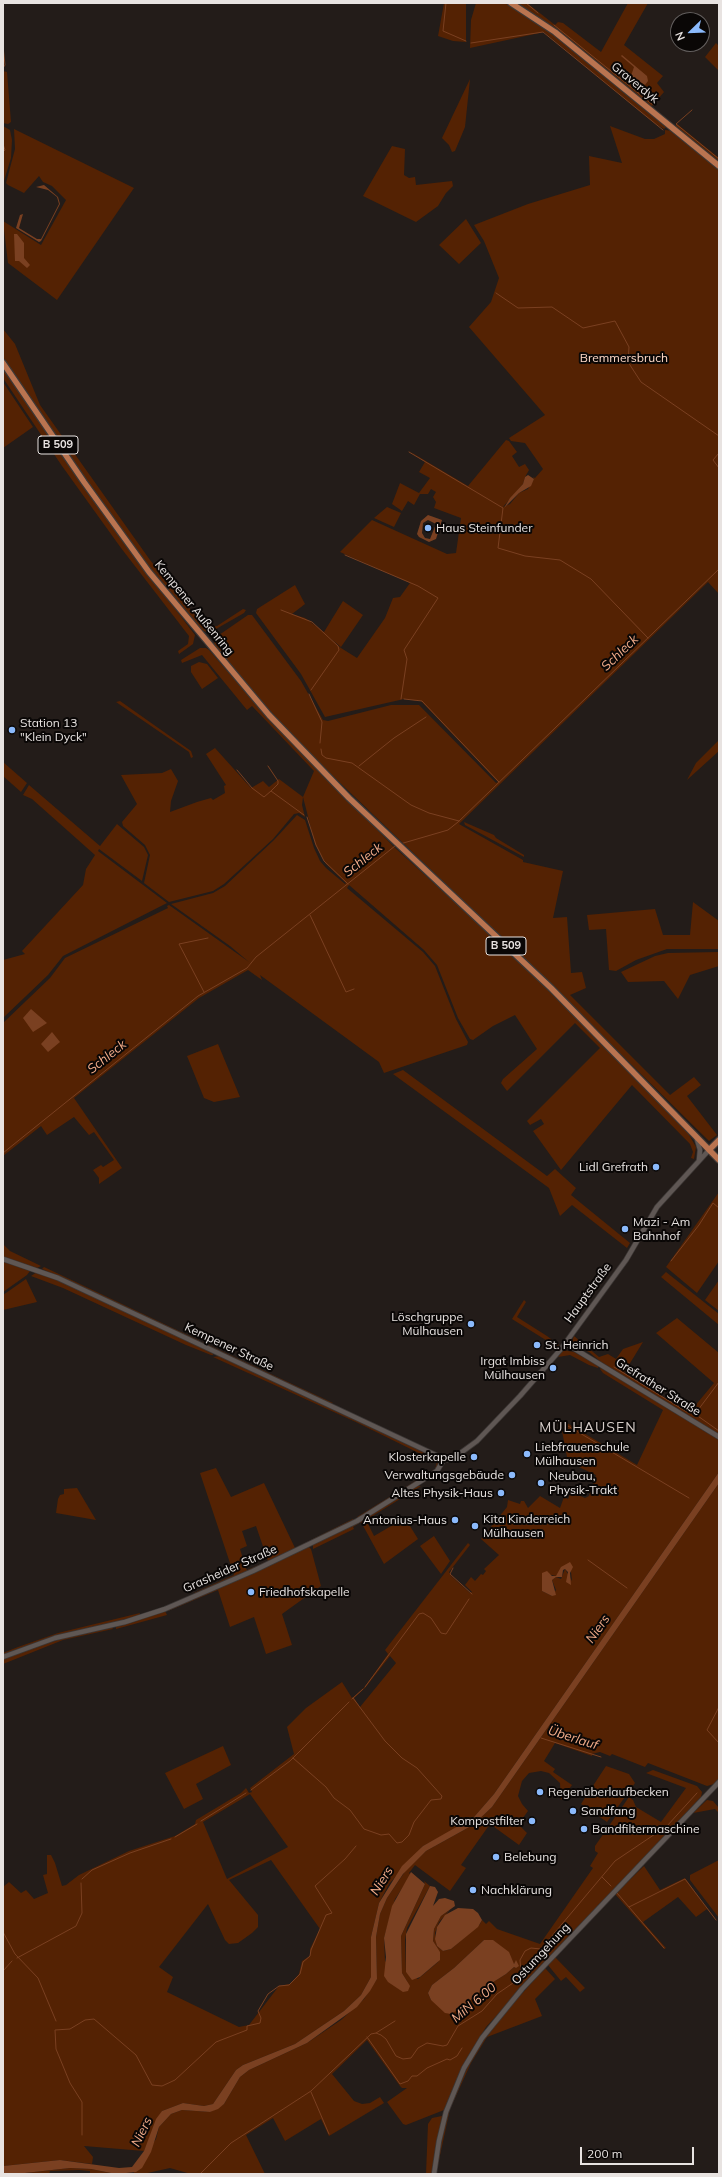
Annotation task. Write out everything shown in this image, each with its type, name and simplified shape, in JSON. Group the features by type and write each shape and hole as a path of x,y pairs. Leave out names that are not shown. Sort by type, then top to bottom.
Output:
{"main road":[{"name":"Graverdyk","path":"511,3 535,18 719,166"},
{"name":"Kempener Außenring","path":"3,363 120,532 198,632 269,715 398,845 551,988 696,1136"},
{"name":"B 509","path":"696,1136 719,1160"},
{"name":"Hauptstraße","path":"709,1150 719,1140"}],"street":[{"path":"696,1136 700,1150 699,1160"},
{"name":"Hauptstraße","path":"444,1459 455,1459 473,1445 520,1396 565,1343 626,1260 657,1207 709,1150"},
{"name":"Kempener Straße","path":"3,1259 58,1278 444,1459"},
{"name":"Grefrather Straße","path":"565,1343 719,1437"},
{"name":"Grasheider Straße","path":"3,1657 55,1638 125,1622 154,1612 267,1564 357,1521 437,1471 444,1459"},
{"name":"Ostumgehung","path":"434,2174 439,2141 450,2100 464,2068 486,2032 526,1984 719,1782"}],"green space":[{"path":"444,3 466,3 466,42 453,41 438,36"},
{"path":"476,3 505,3 547,29 666,127 664,129 653,122 544,32 470,48 471,20"},
{"path":"518,3 527,3 555,25 558,22 563,23 601,52 628,3 648,3 624,45 663,76 657,83 664,92 651,107 550,26"},
{"path":"716,43 719,46 719,71 705,57"},
{"path":"3,71 7,72 11,122 8,124 3,123"},
{"path":"470,79 465,127 455,151 452,152 449,145 442,138"},
{"path":"676,123 719,158 719,163 676,128"},
{"path":"3,126 10,130 12,140 11,158 3,184"},
{"name":"Bremmersbruch","path":"610,126 645,139 654,139 665,134 665,130 673,131 719,168 719,594 708,582 459,824 523,860 523,862 563,871 553,918 567,917 571,973 582,972 586,988 570,995 670,1095 694,1077 701,1085 687,1096 717,1135 709,1141 515,950 313,757 254,694 214,643 219,635 248,615 252,615 301,681 323,720 328,721 391,705 419,705 496,783 498,782 421,701 404,699 325,717 301,674 256,613 257,609 295,585 305,604 292,614 305,618 324,632 343,601 363,615 341,647 326,635 341,648 357,658 385,618 393,598 400,597 410,583 340,552 372,520 447,554 456,553 461,518 434,508 436,502 433,497 436,492 431,489 428,494 420,494 414,505 408,501 402,511 392,504 400,483 419,493 430,478 419,472 425,462 409,451 468,486 506,440 509,441 517,452 512,456 519,467 525,464 529,470 523,484 503,507 510,504 519,493 528,489 534,479 533,477 535,478 543,469 525,443 511,441 509,438 545,415 469,327 491,302 499,278 484,241 474,225 528,204 590,185 589,156 622,163"},
{"path":"14,129 134,188 57,300 8,263 3,221 41,245 66,200 52,186 43,182 39,176 24,193 6,183 15,149"},
{"path":"392,146 405,149 404,175 409,178 415,177 416,185 452,181 453,186 446,193 438,206 416,222 363,196"},
{"path":"466,219 481,243 459,264 439,245"},
{"path":"3,329 15,344 40,405 150,560 200,621 209,627 217,626 243,609 246,610 244,613 209,633 201,630 145,563 86,481 3,358"},
{"path":"3,366 124,542 195,635 193,644 179,654 178,651 188,644 189,636 121,548 62,466 3,378"},
{"path":"3,382 33,427 3,448"},
{"path":"387,507 401,513 394,527 374,518"},
{"path":"200,648 206,648 209,650 254,702 393,846 513,955 625,1066 688,1133 696,1147 694,1159 691,1158 693,1152 690,1144 632,1085 561,1170 533,1131 544,1124 541,1119 530,1125 527,1121 600,1048 575,1023 507,1091 501,1083 503,1079 537,1049 515,1015 493,1026 473,1040 470,1039 458,1018 437,965 424,950 349,885 347,888 423,952 435,966 456,1019 468,1042 467,1045 384,1073 379,1062 260,975 262,980 248,970 199,998 74,1098 122,1168 99,1184 99,1178 93,1170 101,1165 103,1167 114,1160 94,1132 89,1135 74,1117 47,1135 41,1126 3,1156 3,1023 50,978 65,958 168,908 167,906 169,905 249,962 230,946 171,904 213,893 225,886 274,840 297,815 305,820 320,861 326,868 345,884 346,883 326,864 315,844 303,797 314,771 252,706 247,710 202,655 182,663 181,660"},
{"path":"199,662 207,664 218,678 202,689 191,672 191,666"},
{"path":"120,701 191,751 193,757 191,758 189,752 116,702"},
{"path":"719,740 719,751 687,780 696,763"},
{"path":"215,748 251,788 263,781 269,787 279,779 303,797 302,805 305,817 299,813 294,814 273,839 224,884 213,891 169,902 144,883 150,855 145,845 123,826 122,822 137,804 121,775 162,773 171,769 178,781 171,801 170,812 211,798 213,800 225,793 224,786 226,785 206,754"},
{"path":"3,762 27,783 21,792 3,776"},
{"path":"29,785 100,846 117,824 144,847 148,855 142,881 99,849 98,851 167,903 63,956 48,975 3,1018 3,960 25,954 22,951 83,885 86,869 95,855 32,799 23,795"},
{"path":"464,822 494,835 496,838 524,855 524,857 465,825"},
{"path":"693,902 719,921 719,949 667,949 636,960 616,971 609,970 606,929 589,930 587,915 655,909 663,935 690,935"},
{"path":"719,952 719,966 690,975 678,999 664,981 628,982 621,972 655,956 668,953"},
{"path":"218,1044 240,1097 214,1102 204,1098 187,1056"},
{"path":"403,1070 547,1176 555,1169 576,1188 571,1195 630,1243 627,1248 572,1205 560,1216 549,1188 393,1074"},
{"path":"719,1192 719,1261 697,1293 666,1267"},
{"path":"3,1244 10,1251 41,1266 37,1268 3,1257"},
{"path":"3,1261 30,1271 27,1275 3,1292"},
{"path":"44,1267 200,1341 200,1342 42,1269"},
{"path":"37,1272 60,1281 213,1353 213,1355 186,1345 63,1288 31,1276"},
{"path":"666,1272 719,1314 719,1325 661,1277"},
{"path":"26,1279 37,1302 3,1310 3,1295"},
{"path":"719,1280 719,1311 705,1300"},
{"path":"524,1300 526,1302 517,1317 559,1345 557,1347 512,1319"},
{"path":"677,1318 719,1353 719,1435 601,1362 589,1352 576,1346 572,1341 574,1336 599,1357 608,1354 616,1359 623,1349 643,1342 624,1373 689,1413 714,1383 656,1333"},
{"path":"202,1342 333,1403 331,1404 205,1345"},
{"path":"563,1350 574,1352 599,1366 598,1368 589,1365 570,1355 558,1357"},
{"path":"220,1356 436,1458 438,1465 435,1471 359,1518 357,1517 435,1469 437,1462 358,1423 213,1357"},
{"path":"601,1367 719,1440 719,1472 494,1794 474,1817 465,1824 423,1846 389,1884 379,1903 371,1937 371,1977 361,1995 344,2011 295,2044 243,2065 236,2070 213,2104 204,2106 183,2103 162,2111 144,2151 84,2146 93,2157 92,2164 60,2160 3,2166 3,1887 9,1882 21,1893 26,1890 34,1899 48,1893 43,1875 47,1874 47,1855 51,1855 55,1863 62,1886 66,1885 79,1875 129,1851 175,1836 195,1824 196,1820 241,1793 246,1788 249,1793 252,1792 250,1788 294,1754 287,1727 306,1708 342,1682 352,1698 364,1688 388,1654 385,1650 468,1543 470,1545 449,1572 451,1576 470,1593 472,1592 465,1585 471,1577 475,1581 481,1574 483,1575 486,1571 484,1569 499,1555 481,1539 507,1507 508,1500 520,1504 521,1501 524,1501 528,1508 540,1496 560,1508 564,1497 568,1499 571,1492 585,1498 589,1496 596,1475 568,1462 562,1431 567,1423 637,1465 663,1410 603,1373 600,1369","holes":["570,1563 572,1581 565,1569 561,1579 556,1577 552,1580 556,1590 552,1596 542,1591 543,1573 556,1576","390,1656 396,1663 360,1707 354,1698 365,1688","250,1794 288,1847 227,1879 203,1822","271,1860 320,1929 310,1949 310,1956 302,1961 299,1974 290,1984 279,1986 249,2025 239,2027 167,1992 173,1977 159,1967 208,1904 225,1940 229,1944 238,1943 258,1927 258,1915 229,1880"]},
{"path":"216,1468 231,1497 264,1483 295,1548 353,1519 353,1521 253,1570 197,1594 194,1593 234,1575 200,1473","holes":["256,1526 268,1561 247,1570 242,1563 244,1562 240,1549 247,1546 242,1531"]},
{"path":"719,1483 719,1778 714,1784 707,1786 648,1763 645,1767 612,1754 610,1756 600,1752 592,1754 592,1756 555,1743 544,1761 555,1769 553,1772 572,1785 561,1800 560,1783 549,1773 541,1771 529,1773 522,1781 518,1796 528,1811 520,1822 521,1827 527,1833 519,1845 490,1824 461,1865 466,1868 450,1891 415,1865 409,1873 411,1875 395,1899 384,1938 385,1961 408,1983 402,1973 401,1936 425,1884 424,1881 430,1886 407,1928 405,1940 406,1972 418,1979 438,1962 440,1954 433,1941 434,1929 441,1916 450,1910 439,1922 435,1933 437,1946 443,1951 451,1949 480,1924 482,1920 486,1924 489,1921 497,1929 540,1944 593,1868 590,1866 598,1853 595,1851 595,1846 629,1797 633,1800 636,1807 661,1822 686,1788 646,1773 653,1770 697,1786 702,1792 701,1797 486,2027 462,2067 444,2110 406,2125 403,2124 387,2102 407,2088 402,2088 400,2086 367,2040 332,2074 354,2101 362,2104 370,2103 380,2097 384,2103 329,2136 321,2119 285,2141 273,2118 246,2135 265,2174 191,2174 170,2168 143,2174 133,2174 156,2139 159,2127 171,2114 182,2110 210,2112 224,2104 240,2077 249,2070 307,2043 341,2020 364,1999 377,1979 376,1937 380,1914 387,1898 406,1870 426,1851 473,1825 492,1807","holes":["484,1940 514,1964 516,1961 516,1968 514,1967 487,1986 461,2008 431,2000 428,1993 432,1985 454,1968"]},
{"path":"417,1486 421,1486 366,1520 374,1536 405,1518 418,1539 384,1564 361,1522 353,1527 354,1529 313,1549 313,1544"},
{"path":"77,1488 96,1520 56,1513 58,1499 60,1495 64,1494 64,1489"},
{"path":"434,1536 450,1561 441,1574 420,1546"},
{"path":"308,1546 311,1549 321,1586 282,1614 292,1645 266,1654 254,1617 230,1627 218,1590 168,1611 169,1608"},
{"path":"165,1611 167,1615 116,1629 116,1625"},
{"path":"140,1613 139,1616 58,1636 3,1656 3,1653 58,1633"},
{"path":"112,1627 113,1629 63,1640 3,1664 3,1659 58,1638"},
{"path":"223,1746 231,1765 196,1784 203,1799 184,1809 165,1773"},
{"path":"606,1766 629,1774 635,1783 607,1822 581,1804"},
{"path":"707,1800 713,1801 719,1808 719,1813 715,1809 693,1813"},
{"path":"719,1860 719,1918 690,1880 690,1875"},
{"path":"644,1866 660,1890 685,1878 717,1922 707,1909 696,1917 678,1897 643,1922 666,1948 664,1949 615,1894"},
{"path":"555,1957 585,1988 580,1992 566,1977 561,1981 548,1965"},
{"path":"545,1968 555,1979 535,1999 542,2016 487,2037 471,2063 450,2109 436,2174 439,2146 449,2109 469,2064 491,2028"},
{"path":"442,2116 432,2174 426,2174 428,2124 432,2118"},
{"path":"70,2168 91,2169 116,2174 90,2174 90,2171 79,2170 50,2171 49,2174 16,2174"}],"shaded area":[{"path":"622,55 647,76 648,81 645,85 631,76 634,67 621,56"},
{"path":"44,185 58,197 60,204 41,241 39,242 16,228 20,215 23,214 19,228 37,239 41,239 59,204 57,197 48,190 36,187"},
{"path":"14,234 17,234 24,243 24,258 30,265 27,268 19,261 15,261"},
{"path":"528,475 534,479 531,486 519,493 504,508 510,498 523,484 525,477"},
{"path":"428,515 442,520 436,539 429,542 419,537 417,534 421,521","holes":["428,520 436,524 430,539 425,538 422,533 423,523"]},
{"path":"31,1009 47,1023 33,1032 23,1018"},
{"path":"52,1032 60,1042 48,1052 41,1044"},
{"path":"719,1472 719,1483 492,1807 473,1825 426,1851 403,1874 387,1898 380,1914 376,1937 377,1979 370,1991 357,2007 307,2043 249,2070 240,2077 224,2104 218,2109 210,2112 182,2110 171,2114 159,2127 151,2152 142,2168 136,2172 116,2174 91,2169 70,2168 16,2174 3,2173 3,2166 60,2160 119,2168 132,2167 144,2151 156,2119 162,2111 183,2103 204,2106 213,2104 236,2070 243,2065 295,2044 344,2011 361,1995 371,1977 371,1937 379,1903 402,1866 423,1846 474,1817 494,1794"},
{"path":"570,1562 573,1567 570,1573 571,1585 566,1582 568,1572 565,1569 563,1570 562,1577 556,1577 552,1580 556,1595 552,1596 542,1591 542,1573 547,1571 552,1576 556,1576 561,1567"},
{"path":"411,1872 425,1884 401,1936 402,1973 410,1986 408,1991 403,1992 388,1982 384,1976 386,1957 384,1938 392,1906"},
{"path":"430,1886 435,1887 438,1892 433,1906 439,1899 445,1898 454,1901 455,1906 441,1916 434,1929 433,1941 440,1952 440,1960 420,1977 412,1980 406,1972 406,1934"},
{"path":"458,1908 473,1909 478,1913 482,1920 478,1927 451,1949 443,1951 437,1946 435,1939 437,1927 445,1915"},
{"path":"484,1940 493,1940 509,1952 514,1964 516,1960 519,1966 516,1968 514,1967 487,1986 461,2008 451,2014 445,2013 431,2000 428,1993 432,1985 454,1968"}],"waterway":[{"path":"446,3 443,31 466,41"},
{"path":"526,3 538,13"},
{"path":"554,25 653,105"},
{"path":"471,43 543,32 663,130"},
{"path":"3,46 5,65 3,68"},
{"path":"692,110 676,124 719,159"},
{"path":"3,144 5,150 3,152"},
{"path":"3,249 3,255"},
{"path":"496,293 518,308 552,307 583,328 615,321 629,347 628,362 641,382 719,436"},
{"path":"409,452 503,508 498,548 525,556 560,560 591,579 648,638"},
{"path":"719,453 713,460 719,468"},
{"path":"345,555 418,586 438,598 404,650 407,659 401,699"},
{"name":"Schleck","path":"400,844 448,830 458,822 719,569"},
{"path":"281,610 312,622 338,646 339,650 311,690"},
{"path":"309,694 322,722 320,743"},
{"path":"404,699 422,701 499,782"},
{"path":"359,766 394,738 426,717"},
{"path":"321,749 322,755 326,758 352,763 411,805 429,813 459,821"},
{"path":"268,766 278,781 278,784 271,791"},
{"path":"237,770 252,788 264,797 271,791 304,815"},
{"path":"307,817 316,845 324,861 348,884"},
{"name":"Schleck","path":"3,1153 198,996 247,968 256,957 395,846"},
{"path":"310,915 346,992 354,989"},
{"path":"204,992 179,944 208,938"},
{"path":"671,1261 699,1225 713,1203 719,1208"},
{"path":"614,1367 687,1412"},
{"path":"719,1382 695,1414 719,1431"},
{"path":"568,1426 689,1498"},
{"path":"588,1560 627,1588"},
{"path":"453,1568 450,1574 472,1594"},
{"path":"365,1687 419,1614 423,1613 431,1618 441,1633 446,1634 469,1599"},
{"path":"352,1699 363,1689"},
{"path":"293,1758 326,1787 334,1798 350,1810 364,1829 381,1835 389,1834 397,1843 402,1842 409,1835 414,1822 431,1800 441,1799 442,1796 417,1768 402,1758 385,1741 353,1698"},
{"path":"251,1790 290,1761 349,1702"},
{"path":"719,1707 707,1730 719,1743"},
{"name":"Überlauf","path":"541,1738 601,1757"},
{"path":"201,1821 246,1793"},
{"name":"MiN 6.00","path":"200,2174 231,2143 311,2091 371,2034 376,2033 381,2035 386,2039 396,2056 403,2059 411,2058 418,2048 427,2043 443,2046 447,2045 458,2026 482,2011 497,1994 513,1983 521,1973 520,1960 525,1951 531,1948 541,1949 615,1861 667,1826 697,1793"},
{"path":"175,1837 197,1824"},
{"path":"82,1879 92,1870 130,1853 171,1839"},
{"path":"82,2135 82,2102 70,2083 56,2049 55,2030 70,2029 85,2020 94,2019 136,2055 152,2085 162,2086 175,2080 216,2042 247,2030 247,2026 260,2023 261,2018 258,2011 268,1994 279,1986 289,1985 300,1974 303,1962 310,1956 311,1950 326,1915 332,1913 315,1886 345,1859 356,1846"},
{"path":"602,1877 611,1886"},
{"path":"617,1893 629,1907 685,1879 716,1920"},
{"path":"17,1958 76,1926 82,1913 81,1883"},
{"path":"629,1907 664,1948"},
{"path":"3,1932 15,1954 38,1978 56,2021"},
{"path":"3,1971 12,1961"},
{"path":"376,2033 395,2021"},
{"path":"367,2037 400,2084 408,2081 412,2076 417,2076 427,2068 457,2056 462,2048"},
{"path":"311,2092 329,2134"}],"place":[{"name":"Haus Steinfunder","path":"428,528"},
{"name":"Station 13 \"Klein Dyck\"","path":"12,730"},
{"name":"Lidl Grefrath","path":"656,1167"},
{"name":"Mazi - Am Bahnhof","path":"625,1229"},
{"name":"Löschgruppe Mülhausen","path":"471,1324"},
{"name":"St. Heinrich","path":"537,1345"},
{"name":"Irgat Imbiss Mülhausen","path":"553,1368"},
{"name":"Liebfrauenschule Mülhausen","path":"527,1454"},
{"name":"Klosterkapelle","path":"474,1457"},
{"name":"Verwaltungsgebäude","path":"512,1475"},
{"name":"Neubau, Physik-Trakt","path":"541,1483"},
{"name":"Altes Physik-Haus","path":"501,1493"},
{"name":"Antonius-Haus","path":"455,1520"},
{"name":"Kita Kinderreich Mülhausen","path":"475,1526"},
{"name":"Friedhofskapelle","path":"251,1592"},
{"name":"Regenüberlaufbecken","path":"540,1792"},
{"name":"Sandfang","path":"573,1811"},
{"name":"Kompostfilter","path":"532,1821"},
{"name":"Bandfiltermaschine","path":"584,1829"},
{"name":"Belebung","path":"496,1857"},
{"name":"Nachklärung","path":"473,1890"}],"district":[{"name":"MÜLHAUSEN","path":"588,1428"}],"water label":[{"name":"Niers","path":"598,1629"},
{"name":"Niers","path":"382,1881"},
{"name":"Niers","path":"142,2132"}]}
